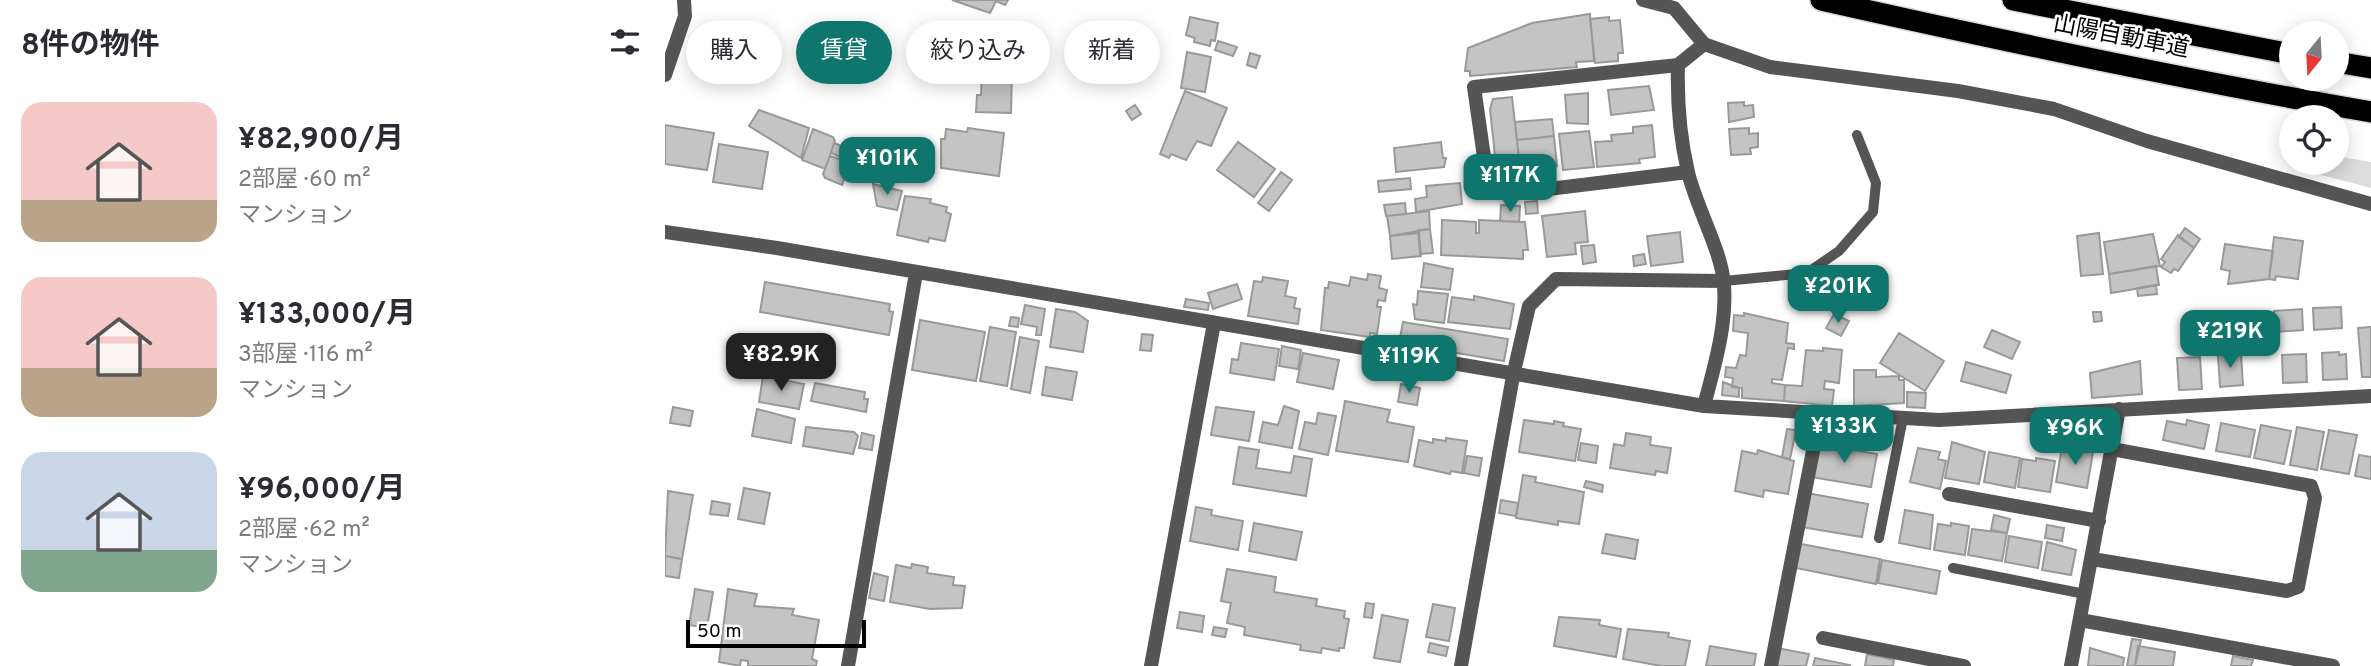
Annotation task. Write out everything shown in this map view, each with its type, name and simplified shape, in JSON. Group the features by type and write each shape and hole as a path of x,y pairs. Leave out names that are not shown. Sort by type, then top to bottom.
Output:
{"highway":[{"name":"山陽自動車道","path":"1821,0 2020,44 2371,112"},
{"name":"山陽自動車道","path":"2013,0 2279,52"},
{"path":"2349,64 2371,68"}],"street":[{"path":"665,75 685,16 684,0"},
{"path":"1643,0 1674,4 1704,44 1770,67 1958,91 2054,109 2147,141 2371,204"},
{"path":"1688,172 1508,194 1487,185 1474,87 1678,65 1704,44"},
{"path":"1678,65 1678,90 1688,172 1724,281 1724,309 1719,345 1705,406"},
{"path":"665,232 1705,406 1820,415 1939,420 2371,396"},
{"path":"848,666 916,273"},
{"path":"1461,666 1513,376 1529,306 1556,279 1724,281"},
{"path":"1151,666 1214,323"},
{"path":"2071,666 2119,409"},
{"path":"1771,666 1820,415"},
{"path":"2092,559 2287,591 2298,587 2315,498 2311,486 2112,449"},
{"path":"1949,494 2099,521"},
{"path":"2080,620 2333,666"},
{"path":"1823,638 1964,666"}],"lane":[{"path":"1724,281 1807,273 1839,251 1873,212 1876,183 1857,135"},
{"path":"1879,538 1903,418"},
{"path":"1953,568 2085,594"}],"shaded area":[{"path":"2349,158 2371,162 2371,188 2322,175 2349,175"}],"building":[{"path":"952,0 1008,0 1005,5 996,1 990,13"},
{"path":"1590,14 1594,61 1576,62 1577,67 1470,76 1470,71 1465,71 1468,48 1532,23"},
{"path":"1190,17 1218,23 1215,41 1211,40 1210,46 1194,42 1195,38 1186,35"},
{"path":"1609,17 1609,21 1620,20 1623,53 1618,53 1618,61 1595,63 1590,19"},
{"path":"1218,41 1237,47 1233,56 1215,50"},
{"path":"1187,52 1211,57 1205,92 1181,88"},
{"path":"1250,53 1260,56 1256,68 1247,65"},
{"path":"981,84 1012,84 1011,113 976,112 977,95 981,95"},
{"path":"1649,86 1654,110 1611,115 1608,90"},
{"path":"1185,91 1227,108 1211,146 1197,141 1186,160 1171,154 1169,158 1160,154"},
{"path":"1588,93 1588,124 1567,123 1565,95"},
{"path":"1512,97 1521,176 1502,178 1497,175 1490,109 1493,99"},
{"path":"1744,102 1744,106 1753,105 1754,117 1729,122 1728,103"},
{"path":"1135,105 1141,114 1132,120 1126,111"},
{"path":"759,110 809,128 801,158 749,126"},
{"path":"1552,119 1554,136 1517,140 1515,122"},
{"path":"665,125 714,133 707,170 665,164"},
{"path":"1652,125 1655,157 1639,159 1640,163 1597,167 1595,142 1612,141 1611,135 1633,133 1633,127"},
{"path":"968,128 1004,133 999,176 941,168 941,139 945,139 946,129 967,132"},
{"path":"1749,128 1749,134 1758,133 1758,147 1750,148 1751,154 1731,155 1729,129"},
{"path":"813,129 833,137 835,141 825,169 802,160"},
{"path":"1589,131 1594,167 1563,170 1559,134"},
{"path":"1554,136 1557,166 1520,169 1517,140"},
{"path":"1238,142 1275,169 1254,197 1217,170"},
{"path":"1441,142 1443,158 1446,158 1444,167 1396,172 1394,148"},
{"path":"834,143 844,147 840,157 831,153"},
{"path":"719,144 768,152 762,189 713,182"},
{"path":"830,156 850,163 842,185 825,178 823,174"},
{"path":"1281,172 1292,180 1269,211 1258,203"},
{"path":"1410,178 1411,189 1379,192 1378,181"},
{"path":"1460,183 1462,204 1416,212 1415,199 1427,197 1426,186"},
{"path":"873,184 902,191 897,210 877,206"},
{"path":"905,196 931,199 930,203 947,207 946,212 951,214 945,241 929,238 928,242 897,235"},
{"path":"1537,201 1538,213 1526,214 1525,202"},
{"path":"1405,203 1406,214 1386,216 1384,205"},
{"path":"1501,205 1520,206 1519,222 1500,221"},
{"path":"1429,211 1430,229 1390,236 1387,216"},
{"path":"1585,211 1588,242 1575,243 1576,254 1547,257 1542,216"},
{"path":"1442,220 1476,222 1476,233 1479,233 1479,220 1525,222 1528,250 1523,250 1523,259 1441,255"},
{"path":"2185,228 2200,239 2194,248 2179,237"},
{"path":"1430,229 1433,253 1420,254 1418,230"},
{"path":"1680,232 1683,262 1651,266 1647,236"},
{"path":"1419,233 1421,256 1392,259 1390,236"},
{"path":"2099,233 2103,274 2081,276 2077,236"},
{"path":"2153,234 2160,266 2109,274 2104,242"},
{"path":"2178,235 2194,248 2178,271 2174,269 2171,273 2161,267 2165,262 2161,259"},
{"path":"2274,237 2303,241 2298,279 2276,276 2275,280 2269,279"},
{"path":"2225,244 2273,251 2269,279 2228,284 2230,271 2221,269"},
{"path":"1594,245 1596,262 1583,264 1581,246"},
{"path":"1644,254 1646,264 1634,266 1633,256"},
{"path":"1424,263 1453,269 1450,290 1421,287"},
{"path":"2156,266 2159,285 2111,293 2109,274"},
{"path":"1368,274 1381,276 1379,288 1387,290 1385,301 1378,300 1377,307 1381,307 1377,334 1370,333 1370,337 1321,330 1325,288 1328,288 1329,282 1349,286 1351,277 1367,280"},
{"path":"1263,277 1288,281 1285,296 1296,298 1294,308 1300,309 1298,324 1248,316 1254,281 1262,282"},
{"path":"765,282 890,304 889,311 893,312 889,335 760,312"},
{"path":"1237,284 1242,299 1213,309 1208,293"},
{"path":"2156,285 2157,294 2138,296 2137,288"},
{"path":"1418,291 1448,294 1444,323 1415,319 1413,304 1417,305"},
{"path":"1474,296 1514,304 1510,329 1448,322 1452,297 1474,300"},
{"path":"1186,299 1209,303 1208,310 1184,307"},
{"path":"1025,305 1045,309 1041,335 1036,335 1037,327 1021,324"},
{"path":"2341,307 2342,328 2314,330 2313,308"},
{"path":"1056,309 1075,312 1088,321 1083,352 1050,347"},
{"path":"2302,309 2303,330 2275,332 2274,311"},
{"path":"2093,312 2101,312 2102,321 2094,322"},
{"path":"2234,312 2236,343 2212,345 2210,313"},
{"path":"2241,312 2259,312 2259,329 2241,329"},
{"path":"1744,313 1788,323 1786,343 1794,344 1794,349 1788,348 1782,380 1772,379 1772,383 1785,385 1784,401 1742,398 1742,388 1732,387 1733,378 1725,377 1726,367 1736,368 1740,355 1746,356 1748,333 1733,331 1734,315 1744,316"},
{"path":"1834,314 1849,321 1841,336 1826,328"},
{"path":"1011,317 1019,318 1018,327 1009,326"},
{"path":"920,320 985,332 976,381 912,370"},
{"path":"1403,322 1508,339 1504,361 1399,343"},
{"path":"990,327 1016,332 1007,386 980,381"},
{"path":"2371,327 2371,377 2362,377 2358,328"},
{"path":"1992,330 2020,342 2012,359 1984,347"},
{"path":"1899,333 1944,361 1925,391 1880,363"},
{"path":"1142,334 1153,335 1151,351 1140,350"},
{"path":"1020,337 1039,341 1030,393 1011,389"},
{"path":"1241,343 1279,349 1274,380 1230,373 1232,359 1238,360"},
{"path":"1282,346 1301,350 1298,369 1279,366"},
{"path":"1823,348 1842,350 1839,383 1825,381 1824,389 1834,390 1832,406 1784,401 1785,385 1802,386 1806,350 1823,351"},
{"path":"2339,352 2339,355 2346,354 2347,379 2323,380 2322,353"},
{"path":"1303,353 1339,360 1333,389 1297,382"},
{"path":"2241,354 2243,385 2220,387 2218,355"},
{"path":"2306,354 2307,382 2283,383 2282,355"},
{"path":"2200,357 2202,389 2179,390 2177,358"},
{"path":"2140,361 2142,394 2092,398 2090,373"},
{"path":"1966,362 2011,375 2006,393 1961,381"},
{"path":"1046,367 1077,372 1072,400 1042,395"},
{"path":"1854,370 1876,370 1876,377 1899,376 1899,380 1904,380 1904,403 1854,406"},
{"path":"763,376 804,384 799,409 759,402"},
{"path":"1723,382 1739,388 1739,397 1722,395"},
{"path":"815,383 865,392 864,399 868,399 866,412 811,401"},
{"path":"1401,384 1420,388 1417,405 1398,402"},
{"path":"1907,392 1926,393 1925,408 1907,407"},
{"path":"1345,401 1390,410 1387,422 1414,427 1408,462 1336,451"},
{"path":"1284,406 1299,411 1292,448 1259,442 1263,422 1278,425"},
{"path":"673,407 693,411 690,426 670,423"},
{"path":"1216,407 1254,412 1249,441 1211,435"},
{"path":"757,409 795,419 791,443 752,436"},
{"path":"1318,413 1336,416 1328,455 1299,449 1305,422 1316,424"},
{"path":"1524,420 1554,424 1554,421 1564,423 1563,426 1581,429 1575,461 1519,452"},
{"path":"2187,420 2209,425 2204,449 2163,440 2167,421 2186,425"},
{"path":"2221,423 2255,430 2250,457 2216,451"},
{"path":"2261,425 2291,431 2284,464 2254,458"},
{"path":"806,427 854,432 858,436 853,454 803,446"},
{"path":"2297,427 2324,432 2317,470 2290,465"},
{"path":"1787,429 1796,430 1790,459 1782,457"},
{"path":"2329,430 2357,435 2349,474 2321,469"},
{"path":"862,433 874,436 872,450 859,448"},
{"path":"1626,433 1651,437 1650,445 1671,448 1667,473 1656,471 1655,475 1610,468 1614,444 1624,446"},
{"path":"1446,438 1467,441 1462,473 1451,471 1450,474 1414,466 1419,440 1433,443 1433,439 1446,441"},
{"path":"1952,442 1985,452 1979,484 1945,478"},
{"path":"1581,443 1598,446 1596,463 1578,460"},
{"path":"1816,444 1877,454 1871,487 1811,477"},
{"path":"1239,447 1259,450 1256,468 1291,473 1294,456 1312,459 1306,496 1233,484"},
{"path":"2062,447 2093,452 2087,488 2056,482"},
{"path":"1918,448 1940,452 1938,459 1946,461 1940,489 1910,482"},
{"path":"1758,450 1794,461 1788,494 1764,490 1763,497 1735,491 1742,451 1757,454"},
{"path":"1989,452 2020,458 2015,488 1984,482"},
{"path":"2359,455 2371,457 2371,479 2355,476"},
{"path":"1467,456 1482,458 1479,476 1464,473"},
{"path":"2036,458 2055,461 2050,492 2018,487 2022,459 2036,461"},
{"path":"1523,475 1536,477 1535,482 1584,492 1579,524 1558,521 1558,525 1516,518"},
{"path":"1586,481 1603,485 1602,492 1584,487"},
{"path":"744,488 770,493 764,524 738,519"},
{"path":"668,491 693,495 682,559 665,556"},
{"path":"1807,493 1868,504 1862,537 1801,527"},
{"path":"1501,500 1518,503 1516,516 1499,513"},
{"path":"712,501 730,504 728,516 710,514"},
{"path":"1196,507 1212,510 1211,515 1243,521 1238,550 1190,541"},
{"path":"1905,510 1933,515 1930,549 1899,543"},
{"path":"1994,515 2010,519 2007,533 1991,530"},
{"path":"1254,523 1302,532 1296,560 1249,551"},
{"path":"1951,523 1969,526 1965,555 1934,550 1938,524 1951,526"},
{"path":"2047,525 2064,528 2062,541 2045,538"},
{"path":"1972,529 2007,533 2002,561 1968,555"},
{"path":"1606,534 1638,540 1635,559 1602,553"},
{"path":"2009,536 2042,542 2038,568 2005,562"},
{"path":"2047,542 2076,550 2071,575 2042,570"},
{"path":"1796,543 1880,559 1876,584 1791,567"},
{"path":"665,556 682,559 679,578 665,576"},
{"path":"1882,560 1940,571 1936,594 1878,583"},
{"path":"912,564 928,567 927,573 954,577 953,585 965,586 962,608 930,609 890,602 896,565 911,568"},
{"path":"1227,569 1276,577 1274,592 1317,599 1316,606 1345,611 1344,618 1349,619 1344,648 1339,648 1339,651 1322,648 1321,653 1300,650 1301,645 1244,635 1245,627 1227,623 1231,603 1221,601"},
{"path":"874,573 888,577 884,601 869,598"},
{"path":"695,589 713,592 707,628 689,625"},
{"path":"728,589 757,594 754,606 794,609 792,615 819,620 812,659 817,661 816,666 748,666 748,661 741,660 740,666 719,662"},
{"path":"1366,603 1374,604 1372,618 1364,617"},
{"path":"1433,604 1455,608 1449,641 1426,637"},
{"path":"1180,612 1204,616 1202,632 1177,628"},
{"path":"1382,615 1408,620 1400,662 1374,658"},
{"path":"1559,617 1600,620 1599,625 1621,629 1616,657 1554,646"},
{"path":"1214,627 1227,629 1225,637 1212,635"},
{"path":"1628,629 1669,633 1668,637 1690,641 1685,666 1661,666 1623,659"},
{"path":"2132,639 2141,640 2135,666 2127,666"},
{"path":"1430,643 1448,647 1446,656 1428,652"},
{"path":"1710,646 1756,654 1754,666 1706,666"},
{"path":"2138,646 2175,652 2173,666 2135,666"},
{"path":"1777,648 1809,654 1806,666 1773,666"},
{"path":"2090,648 2124,658 2123,666 2088,666"},
{"path":"1867,654 1894,660 1893,666 1865,666"},
{"path":"2233,656 2253,660 2251,666 2231,666"},
{"path":"1815,658 1850,665 1813,666"}]}
